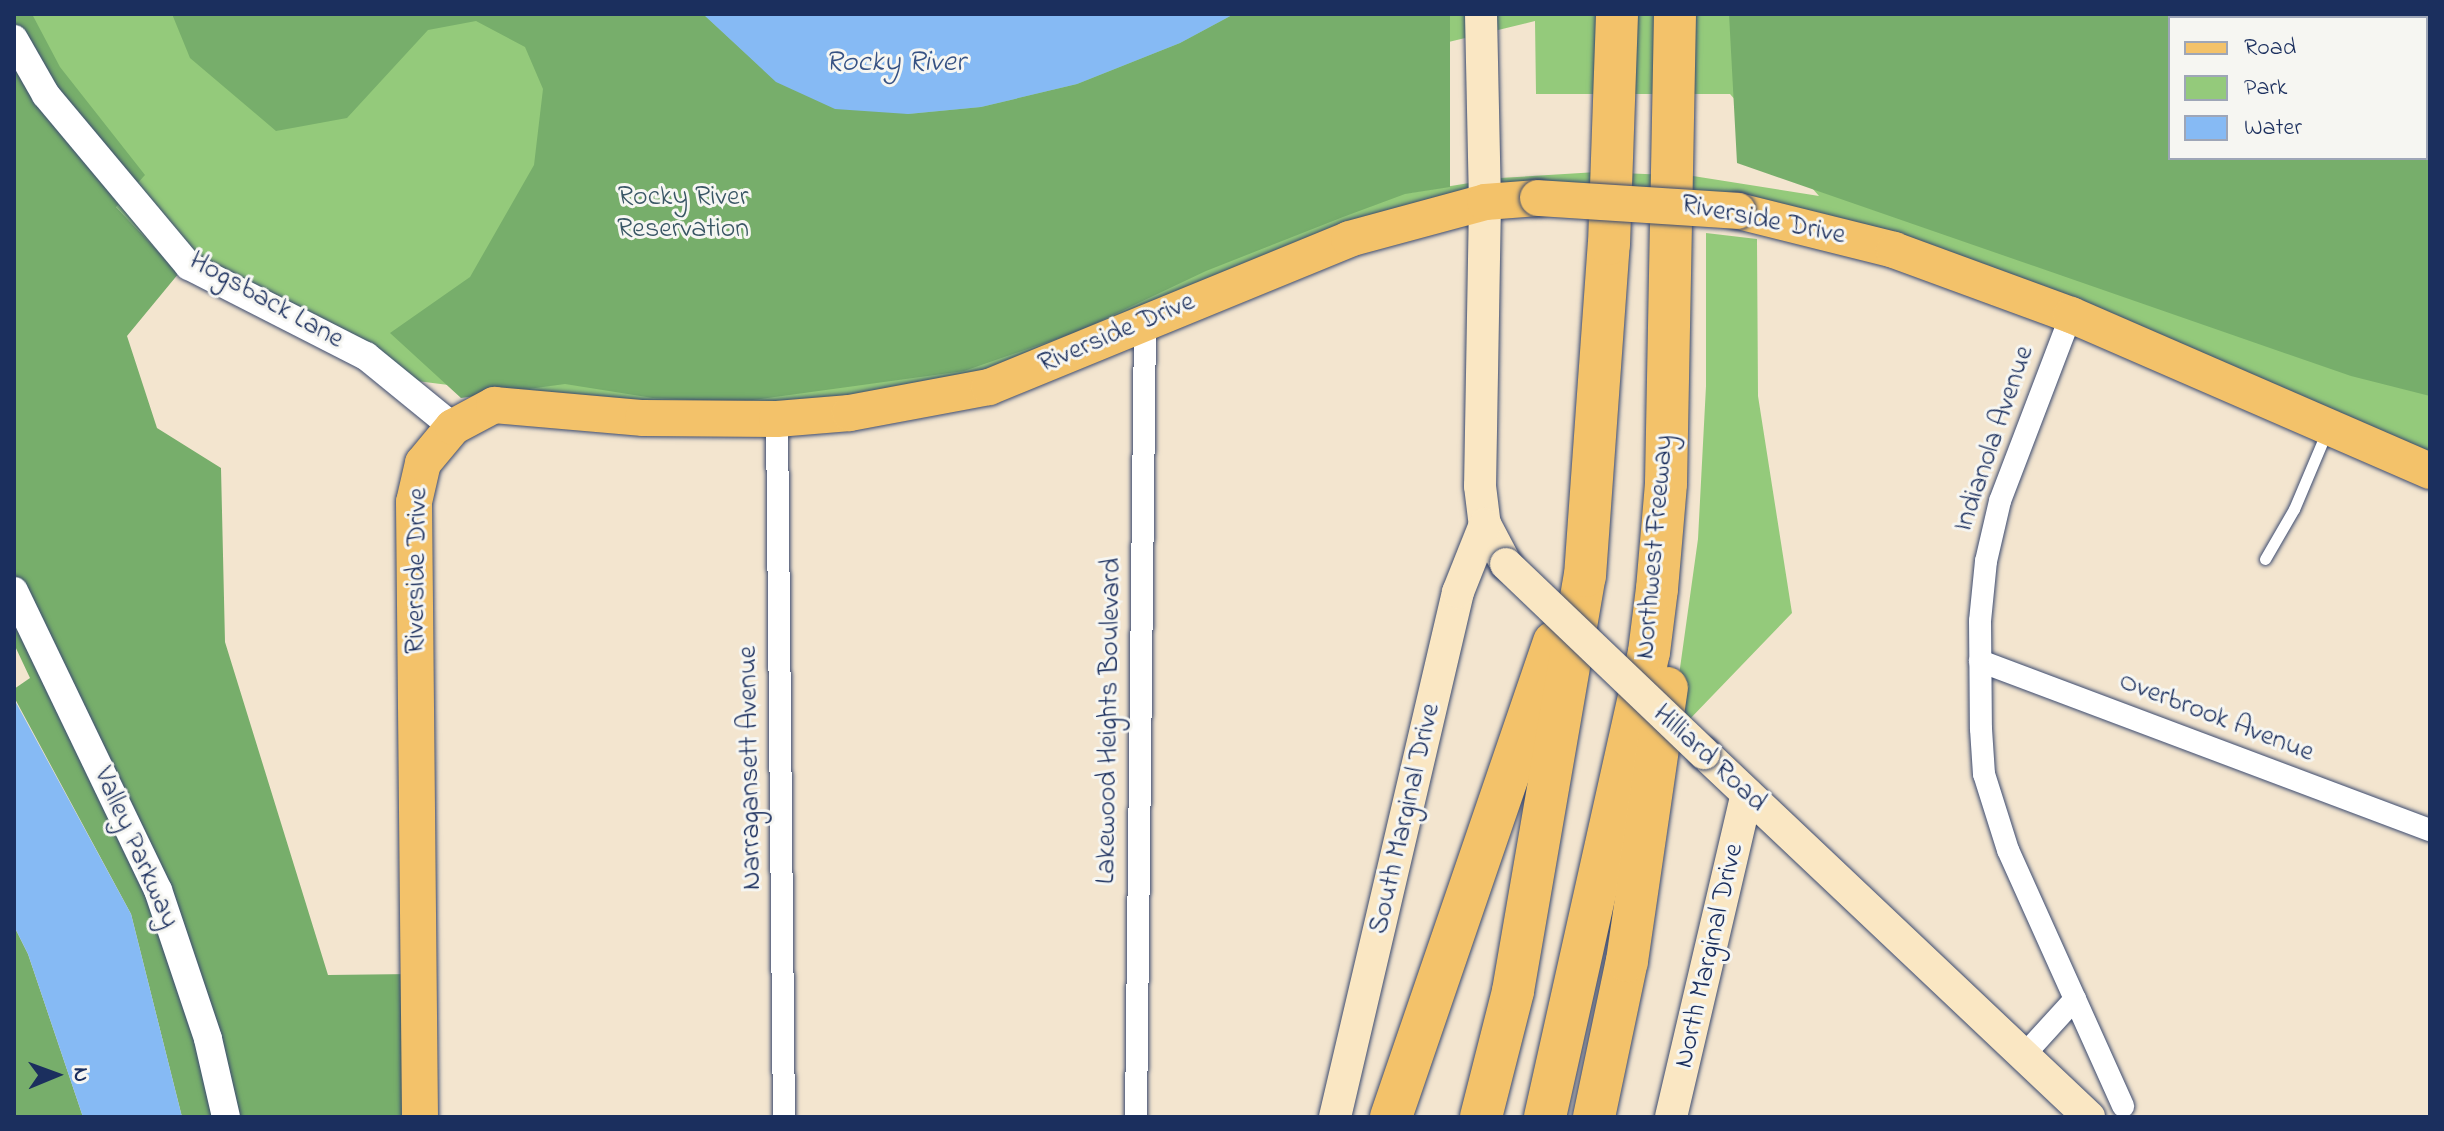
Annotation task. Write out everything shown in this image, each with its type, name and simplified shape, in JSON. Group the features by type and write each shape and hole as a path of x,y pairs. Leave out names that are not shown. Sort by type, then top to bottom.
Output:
{"highway":[{"path":"1481,1117 1513,991 1585,576 1617,94 1617,14"},
{"name":"Northwest Freeway","path":"1545,1117 1656,601 1666,483 1675,14"},
{"path":"1594,1117 1631,930 1672,655 1684,519 1685,364 1673,145"},
{"path":"1391,1117 1543,666 1585,576"}],"main road":[{"name":"Hilliard Road","path":"1481,14 1481,137 1485,202 1480,486 1485,524 1506,564 2089,1117"},
{"name":"Riverside Drive","path":"420,1117 414,502 423,463 453,427 494,405 520,404 643,418 777,419 850,413 989,387 1349,239 1485,202 1538,198 1738,211 1894,250 2071,315 2430,471"},
{"name":"South Marginal Drive","path":"1335,1117 1458,592 1485,524"},
{"name":"North Marginal Drive","path":"1671,1117 1747,794"}],"street":[{"name":"Hogsback Lane","path":"14,39 46,95 189,266 366,356 453,427"},
{"name":"Indianola Avenue","path":"2071,315 2000,501 1986,561 1980,661 1984,774 2008,850 2123,1106"},
{"name":"Lakewood Heights Boulevard","path":"1136,1117 1145,325"},
{"name":"Narragansett Avenue","path":"777,419 784,1117"},
{"name":"Valley Parkway","path":"14,591 158,890 208,1039 226,1117"},
{"name":"Overbrook Avenue","path":"1980,661 2430,830"},
{"path":"2024,1055 2075,999"}],"lane":[{"path":"2265,559 2294,509 2328,427"}],"green space":[{"name":"Rocky River Reservation","path":"14,14 2430,14 2430,455 1781,219 1442,214 989,394 677,414 393,378 179,273 116,207","holes":["1535,21 1536,94 1730,94 1819,196 1693,176 1597,172 1500,178 1408,193 1428,47"]},
{"path":"14,14 32,14 60,67 145,175 116,207 179,273 127,336 157,428 221,468 225,642 328,975 412,974 421,1117 182,1117 131,914 14,697 14,689 30,678 14,644"},
{"path":"172,14 703,14 777,82 908,114 981,107 1077,84 1180,43 1234,14 1450,14 1450,187 1405,194 1343,217 1206,271 1077,332 964,371 739,402 653,398 565,384 461,398 390,333 470,277 534,165 543,89 525,47 476,21 428,30 347,118 276,131 190,58"},
{"path":"1729,14 2430,14 2430,396 2351,376 1737,163"},
{"path":"1706,233 1757,239 1758,396 1792,613 1687,722 1674,711 1698,539 1706,386"},
{"path":"14,926 28,954 83,1117 14,1117"}],"water":[{"name":"Rocky River","path":"703,14 1234,14 1180,43 1077,84 981,107 908,114 835,109 776,82"},
{"path":"14,699 131,914 182,1117 83,1117 28,954 14,926"}]}
